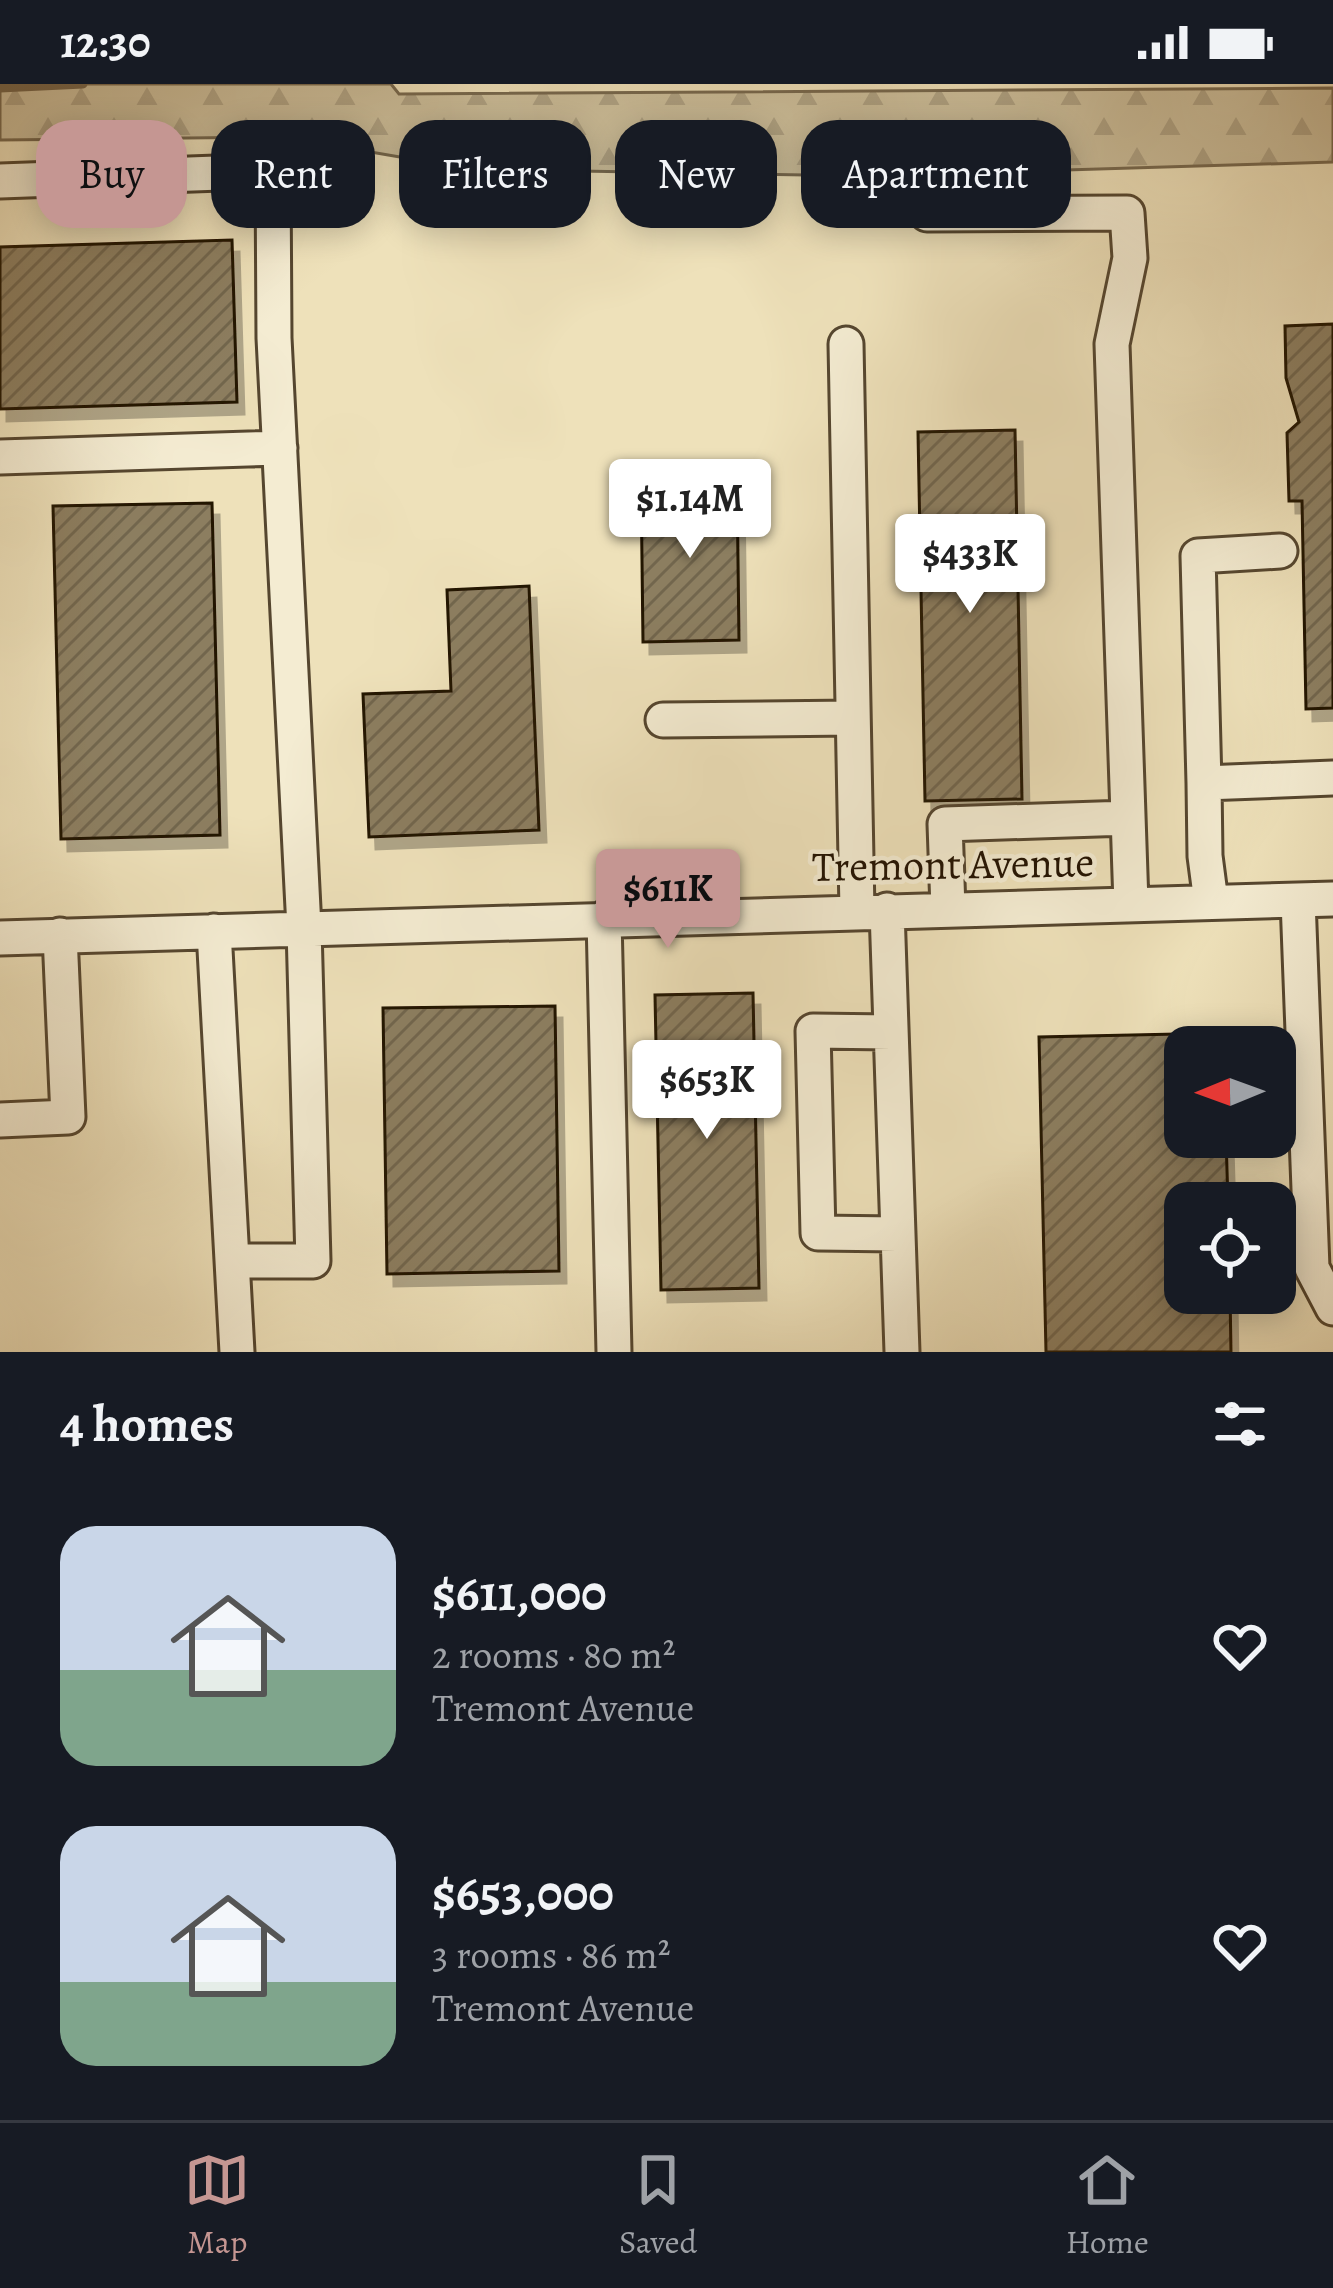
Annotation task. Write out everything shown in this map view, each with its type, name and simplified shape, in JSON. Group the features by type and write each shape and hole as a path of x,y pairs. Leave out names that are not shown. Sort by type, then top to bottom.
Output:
{"street":[{"path":"0,181 273,172 274,338 304,928 313,1262 232,1261"},
{"path":"1071,213 1127,213 1130,257 1112,344 1131,904"},
{"path":"845,344 853,718 872,911 891,1032 902,1352"},
{"path":"0,457 280,448"},
{"path":"1211,902 1204,856 1198,556 1280,551"},
{"path":"663,720 853,718"},
{"path":"1204,783 1333,778"},
{"path":"948,909 945,824 1128,818"},
{"name":"Tremont Avenue","path":"0,938 1333,899"},
{"path":"1298,900 1312,1268 1333,1308"},
{"path":"604,918 614,1352"},
{"path":"214,931 237,1352"},
{"path":"0,1120 68,1117 61,935"},
{"path":"891,1032 813,1031 818,1233 897,1234"}],"green space":[{"path":"0,84 391,84 399,94 1333,88 1333,162 1071,170 1071,120 801,120 801,175 777,174 777,120 615,120 615,172 591,171 591,120 399,120 399,157 375,153 375,120 211,120 211,138 187,138 187,120 36,120 36,140 0,140"}],"building":[{"path":"232,240 237,402 0,409 0,247"},
{"path":"1333,324 1333,708 1306,709 1302,501 1289,501 1287,433 1299,422 1286,378 1285,326"},
{"path":"1015,430 1022,799 925,801 918,432"},
{"path":"641,480 737,480 739,640 643,642"},
{"path":"212,503 220,835 61,839 53,506"},
{"path":"529,586 539,830 369,837 363,694 451,691 447,590"},
{"path":"753,993 759,1288 661,1290 655,995"},
{"path":"555,1006 559,1271 387,1274 383,1008"},
{"path":"1164,1034 1164,1158 1227,1158 1227,1182 1164,1182 1164,1314 1230,1314 1231,1352 1046,1352 1039,1037"}],"waterway":[{"path":"0,88 83,84"}]}
